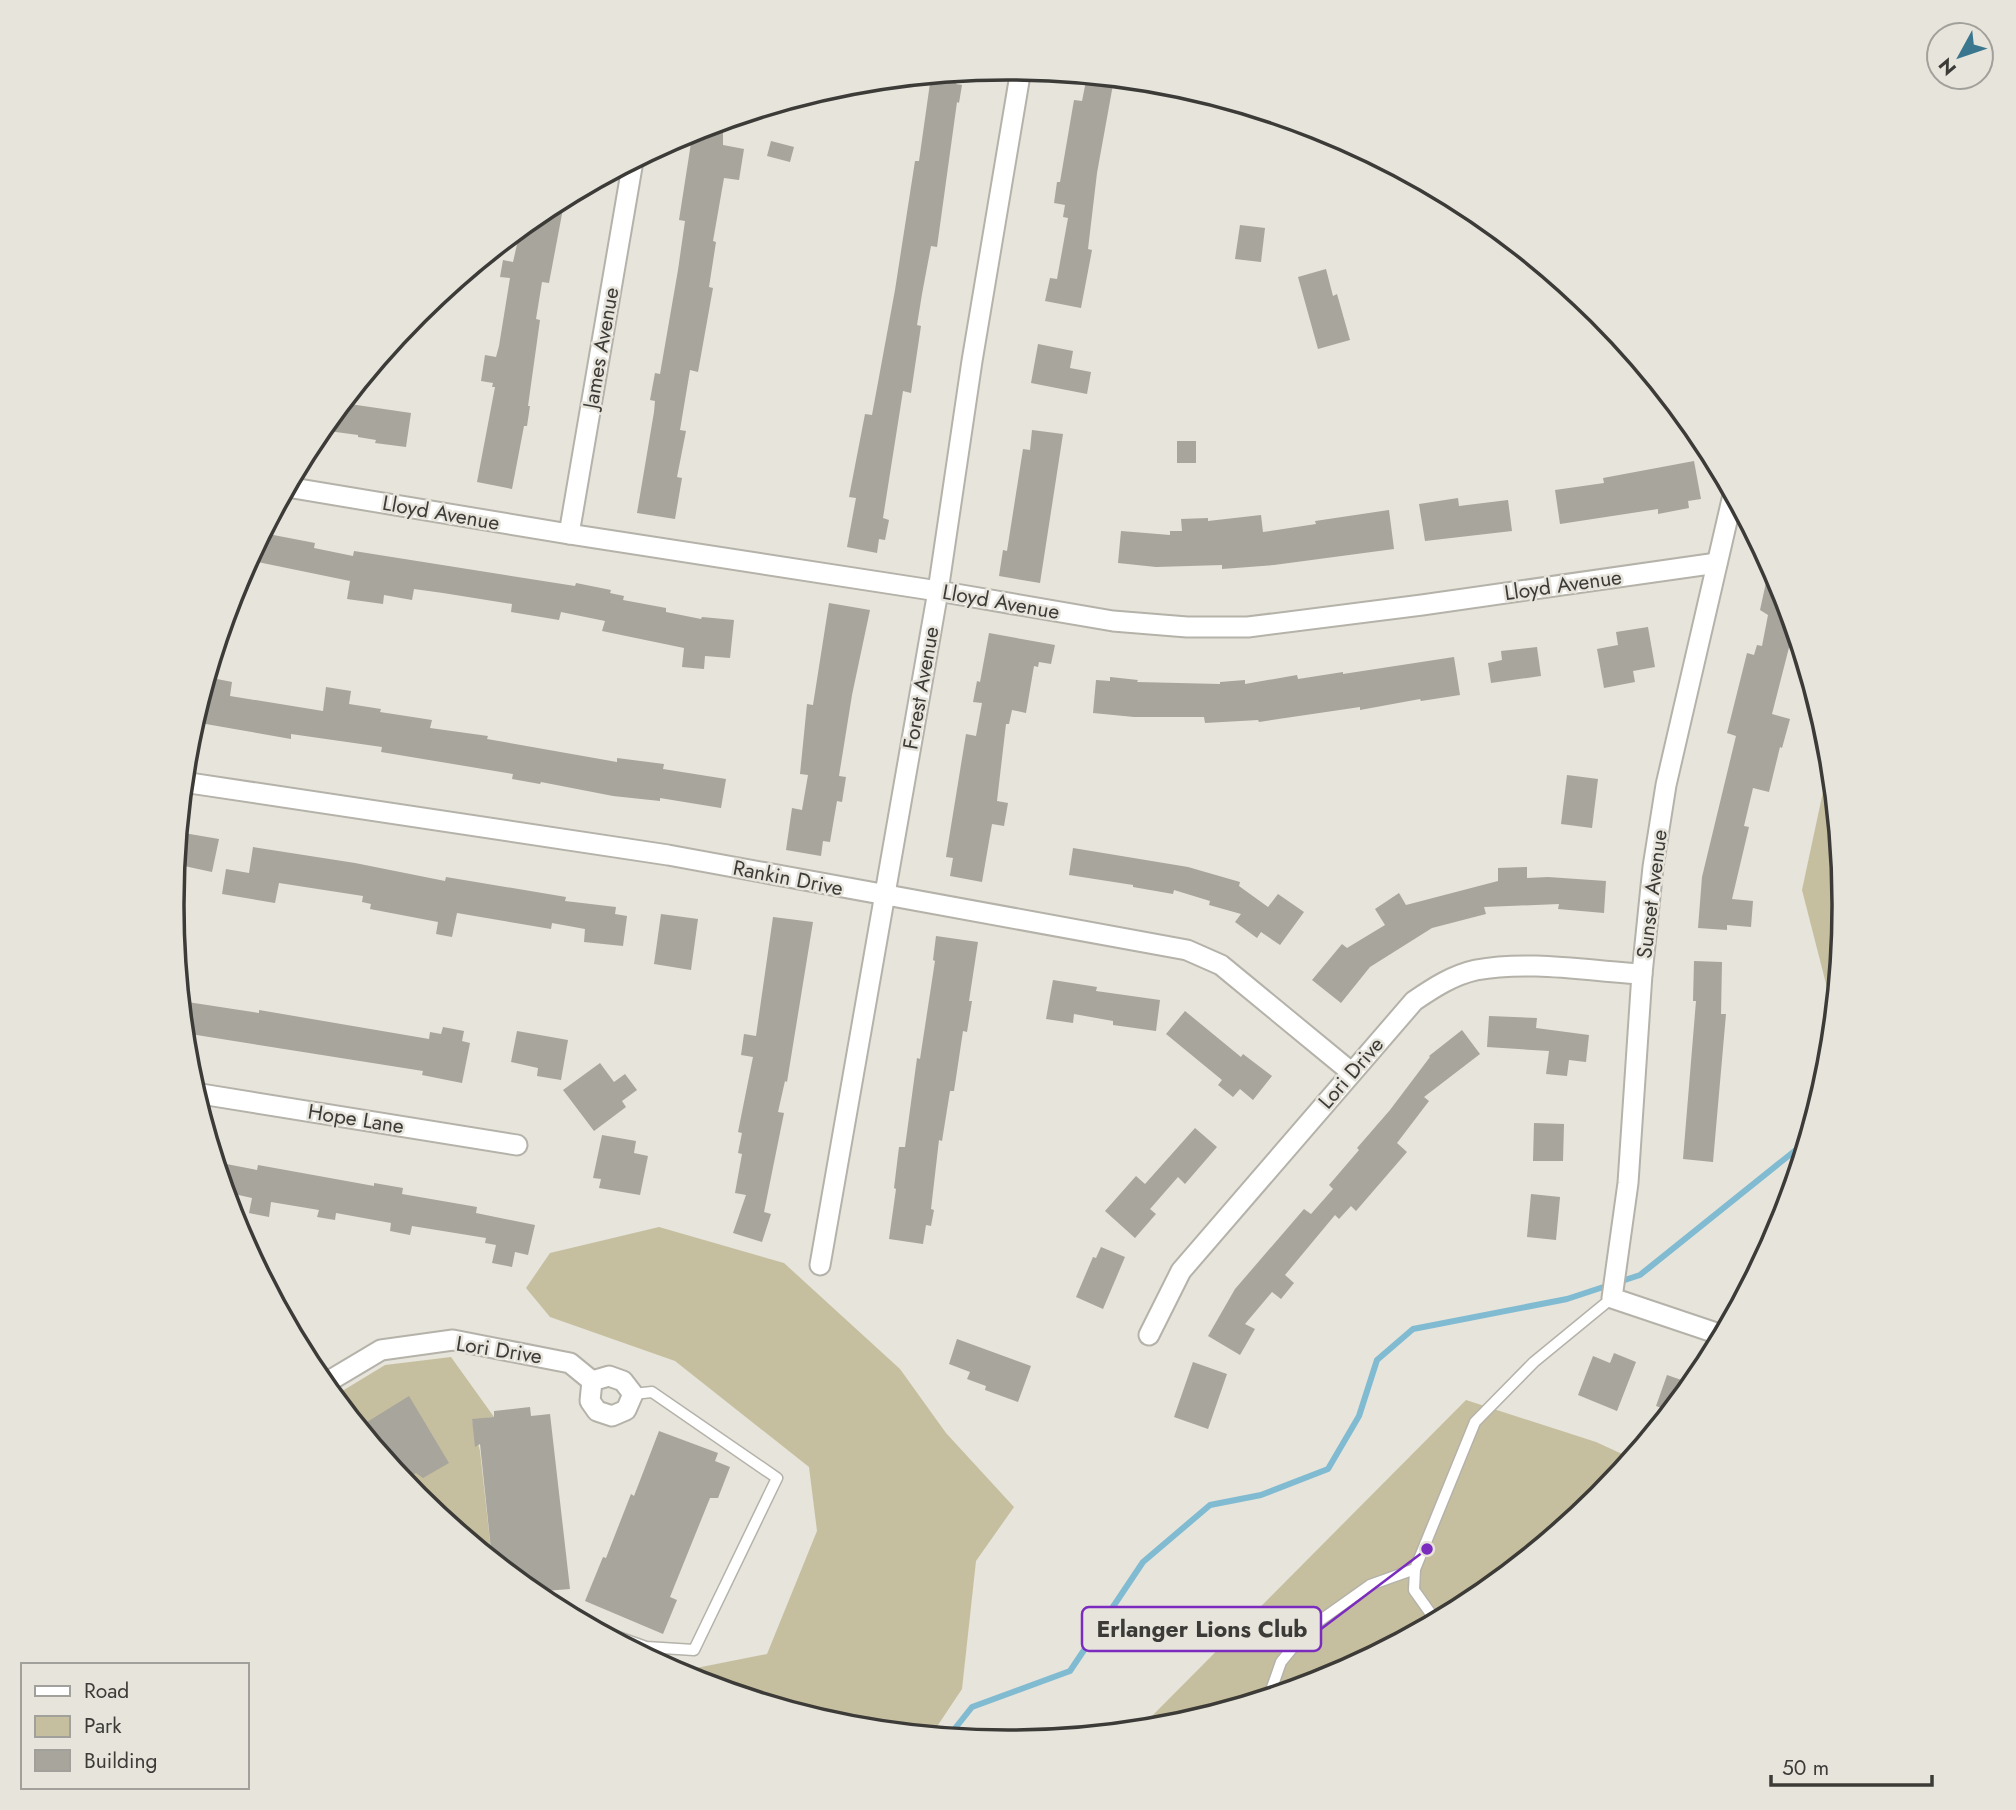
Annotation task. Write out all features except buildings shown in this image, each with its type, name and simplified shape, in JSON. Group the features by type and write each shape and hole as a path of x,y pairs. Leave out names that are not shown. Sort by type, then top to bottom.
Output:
{"street":[{"name":"Forest Avenue","path":"820,1265 938,591 972,361 1019,80"},
{"name":"James Avenue","path":"569,534 631,172"},
{"name":"Lloyd Avenue","path":"297,489 1113,621 1187,627 1248,627 1717,563"},
{"name":"Sunset Avenue","path":"1612,1298 1628,1183 1642,974 1665,785 1730,508"},
{"name":"Rankin Drive","path":"193,784 668,855 886,896 1145,940 1187,950 1221,965 1351,1072"},
{"name":"Lori Drive","path":"1149,1335 1181,1271 1351,1072 1414,1002 1433,988 1475,971 1515,966 1642,974"},
{"name":"Hope Lane","path":"206,1095 517,1145"},
{"path":"1612,1298 1713,1332"},
{"name":"Lori Drive","path":"333,1379 382,1350 453,1340 570,1363 592,1381"},
{"path":"609,1376 623,1381 633,1394 626,1410 612,1416 597,1411 590,1401 592,1381 609,1376"}],"lane":[{"path":"1431,1613 1414,1590 1415,1569 1475,1422 1534,1362 1612,1298"},
{"path":"633,1394 652,1392 777,1478 694,1650 650,1647"},
{"path":"1272,1686 1281,1662 1308,1629 1370,1585 1415,1569"}],"green space":[{"path":"1824,788 1831,851 1831,959 1828,990 1802,890"},
{"path":"659,1227 784,1263 900,1369 946,1433 1014,1507 976,1561 962,1689 937,1726 847,1714 743,1686 695,1668 767,1654 817,1531 809,1467 675,1361 550,1317 526,1288 550,1253"},
{"path":"451,1357 494,1417 472,1420 480,1451 491,1547 425,1488 388,1449 342,1391 385,1365"},
{"path":"1466,1400 1596,1442 1623,1454 1552,1525 1466,1591 1420,1619 1324,1667 1273,1686 1151,1717"}],"waterway":[{"path":"955,1728 972,1707 1070,1671 1143,1562 1210,1505 1261,1495 1328,1469 1359,1416 1377,1360 1413,1329 1567,1299 1640,1275 1794,1151"}],"place":[{"name":"Erlanger Lions Club","path":"1427,1549"}]}
